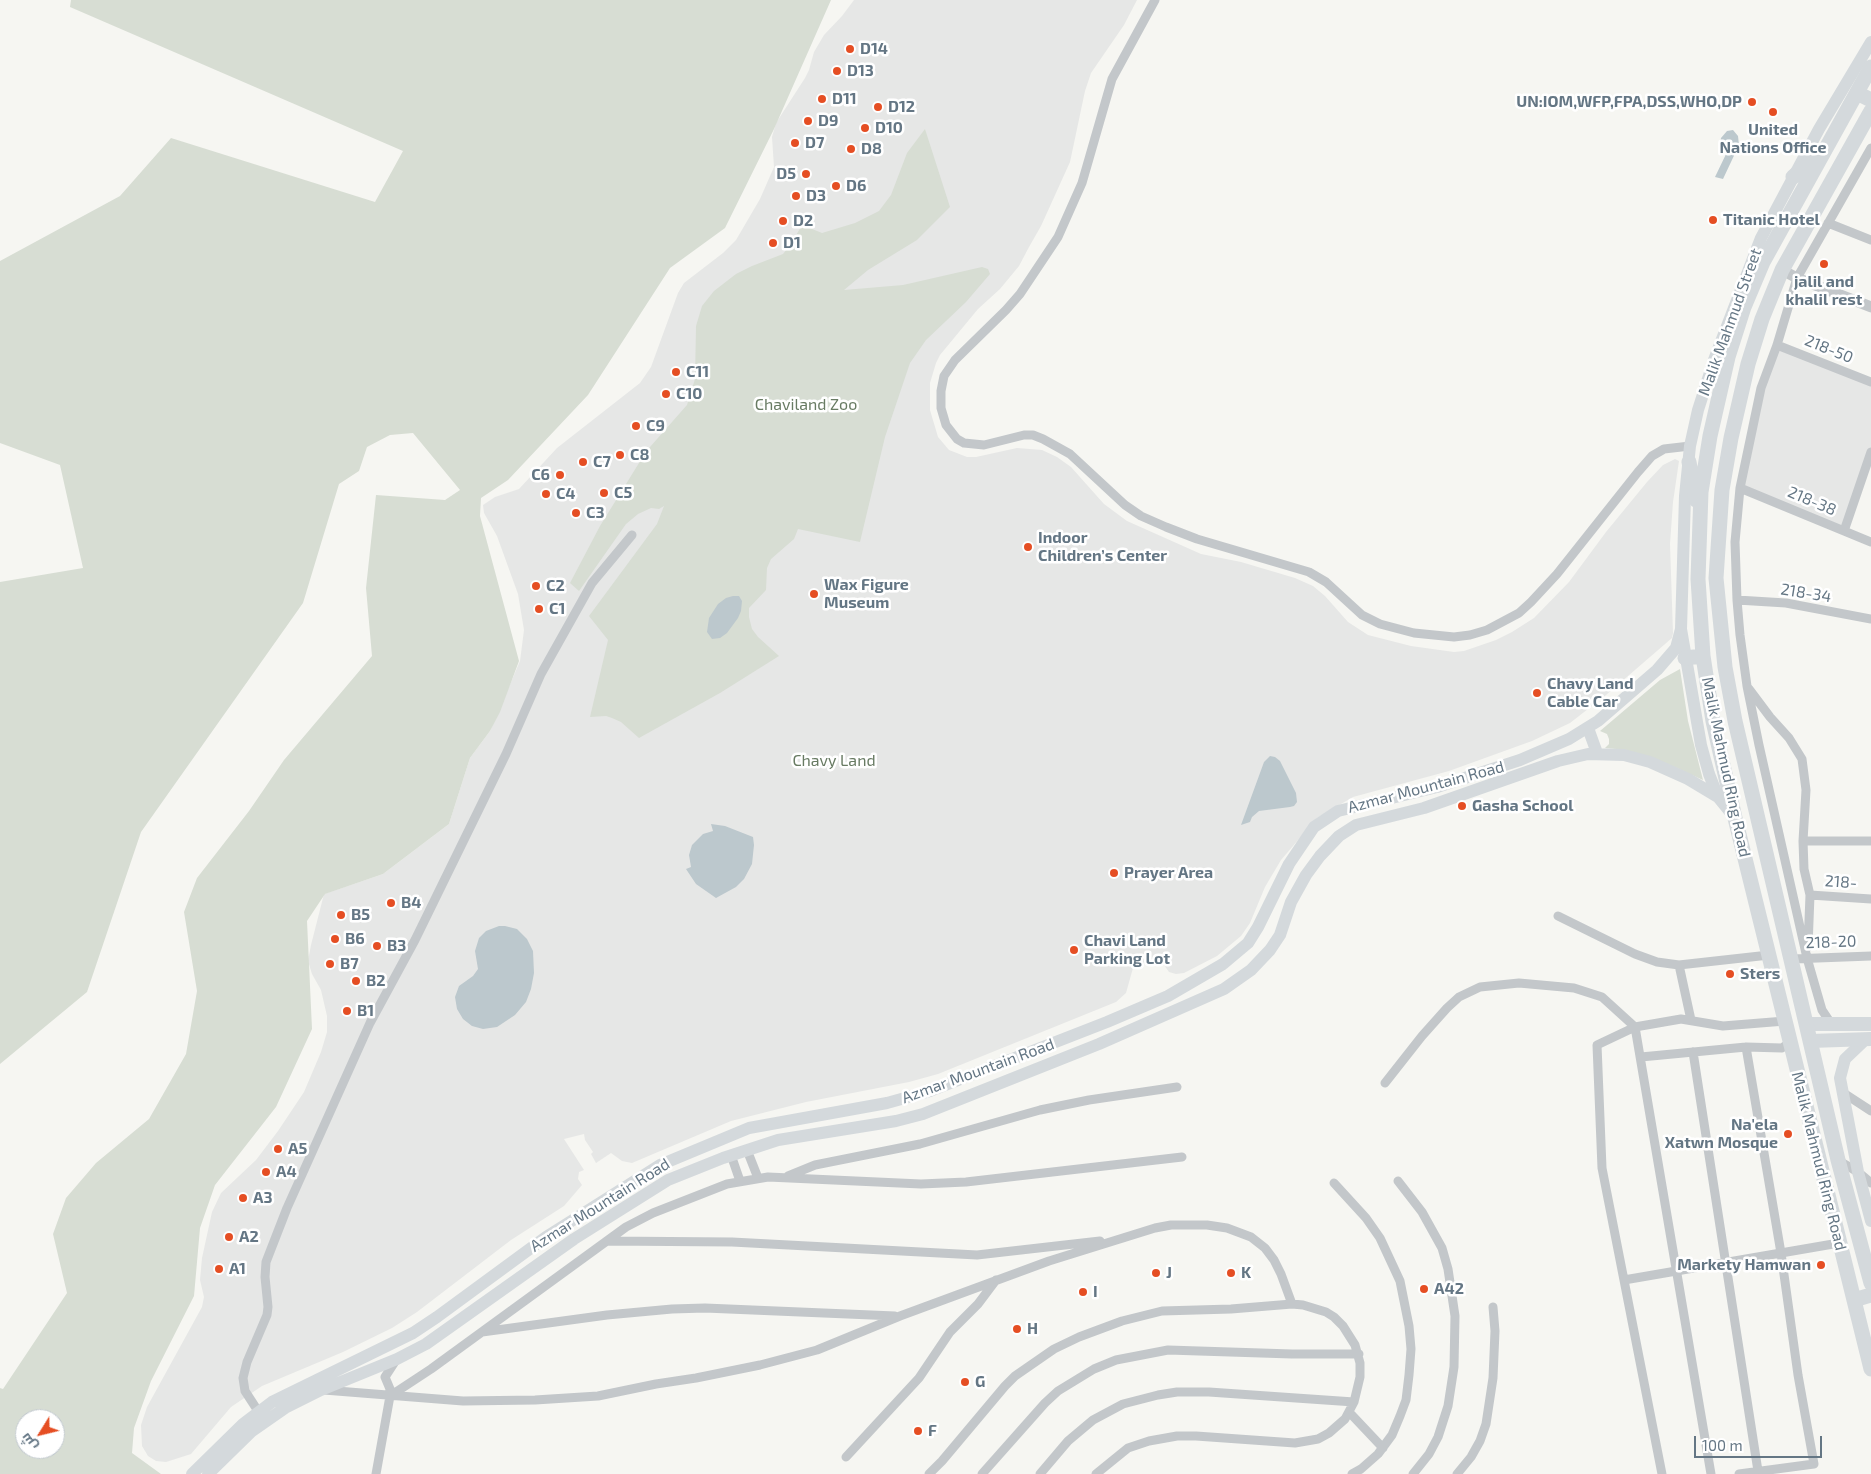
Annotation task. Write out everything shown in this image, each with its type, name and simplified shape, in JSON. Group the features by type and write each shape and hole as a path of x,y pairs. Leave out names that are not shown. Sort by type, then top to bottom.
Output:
{"highway":[{"name":"Malik Mahmud Ring Road","path":"1870,70 1763,262 1744,307 1728,357 1714,413 1701,492 1698,579 1703,656 1713,721 1839,1243 1854,1300 1866,1322 1871,1369"},
{"path":"1857,93 1871,100"},
{"name":"Malik Mahmud Ring Road","path":"1871,111 1782,270 1762,320 1738,405 1722,490 1716,578 1724,659 1735,721 1838,1160 1871,1283"},
{"path":"1793,177 1827,147"},
{"path":"1689,462 1700,518"},
{"path":"1685,658 1703,656"},
{"path":"1854,1300 1871,1295"}],"main road":[{"name":"Malik Mahmud Street","path":"1681,630 1684,524 1690,446 1698,410 1714,360 1761,238 1793,177 1871,42"},
{"path":"1681,630 1701,745 1709,774 1718,797 1735,818"},
{"name":"Azmar Mountain Road","path":"208,1474 237,1444 268,1419 318,1384 437,1317 546,1237 660,1165 678,1156 749,1128 887,1103 930,1091 1108,1022 1168,996 1223,964 1248,943 1258,927 1289,864 1314,827 1338,811 1437,787 1512,763 1559,745 1588,728 1628,697 1663,664 1678,644 1681,630"},
{"path":"1588,728 1598,753"},
{"name":"Azmar Mountain Road","path":"192,1474 258,1411 272,1402 318,1384 397,1359 434,1338 546,1258 650,1190 684,1172 778,1140 896,1121 923,1114 1099,1044 1224,989 1251,970 1270,950 1280,935 1287,920 1291,902 1306,874 1326,850 1348,829 1366,821 1424,808 1558,761 1580,755 1598,753 1624,755 1650,762 1688,779 1718,797"},
{"path":"1806,1024 1871,1024"},
{"path":"1810,1041 1869,1041"},
{"path":"1869,1041 1845,1059 1840,1078 1858,1172 1871,1221"}],"street":[{"path":"1155,0 1112,79 1082,183 1058,237 1020,294 955,360 944,376 941,391 941,408 946,425 956,439 964,443 984,445 1024,435 1043,438 1070,454 1125,505 1166,527 1197,539 1309,572 1326,582 1362,615 1380,624 1414,633 1454,637 1487,630 1519,612 1557,574 1652,456 1664,449 1690,446"},
{"path":"1832,1025 1822,1010 1807,958 1747,686 1737,600 1735,542 1740,488 1762,388 1797,278 1871,148"},
{"path":"1828,223 1871,240"},
{"path":"1782,270 1797,278 1871,307"},
{"name":"218-50","path":"1777,345 1871,382"},
{"path":"1844,531 1871,452"},
{"name":"218-38","path":"1740,488 1871,542"},
{"path":"258,1411 245,1391 244,1378 247,1362 267,1315 266,1262 287,1208 370,1023 415,940 506,754 541,674 592,582 632,534"},
{"name":"218-34","path":"1737,600 1786,603 1871,618"},
{"path":"1747,686 1770,717 1789,738 1802,759 1806,790 1803,841 1804,869 1810,895 1807,958"},
{"path":"1803,841 1871,841"},
{"name":"218-","path":"1810,895 1871,899"},
{"path":"1558,916 1635,954 1658,962 1679,964 1769,955"},
{"name":"218-20","path":"1791,959 1871,956"},
{"path":"1679,964 1691,1020"},
{"path":"1386,1083 1422,1036 1447,1008 1459,997 1480,987 1519,983 1574,988 1602,997 1635,1028 1711,1474"},
{"path":"1662,1474 1602,1168 1596,1045 1635,1028 1681,1019 1723,1026 1785,1021"},
{"path":"1641,1057 1746,1047 1782,1048 1790,1042"},
{"path":"1739,1474 1814,1464 1746,1047"},
{"path":"1693,1052 1758,1472"},
{"path":"786,1178 816,1165 910,1146 1040,1110 1089,1100 1177,1087"},
{"path":"1842,1092 1871,1111"},
{"path":"747,1150 758,1178"},
{"path":"731,1155 740,1181"},
{"path":"390,1396 606,1241 653,1212 714,1188 758,1178 921,1184 966,1182 1182,1157"},
{"path":"1838,1160 1858,1172 1871,1183"},
{"path":"1398,1181 1422,1212 1442,1248 1451,1284 1454,1316 1454,1367 1448,1406 1438,1438 1414,1474"},
{"path":"1334,1183 1366,1218 1380,1238 1400,1281 1410,1326 1406,1400 1392,1435 1383,1448 1361,1469 1352,1474"},
{"path":"318,1384 390,1396 463,1401 535,1400 598,1396 742,1369 817,1350 900,1316 1049,1261 1155,1228 1191,1224 1227,1228 1251,1236 1265,1248 1274,1260 1292,1304"},
{"path":"606,1241 732,1242 977,1255 1120,1239"},
{"path":"1624,1280 1839,1243"},
{"path":"846,1457 919,1378 950,1332 978,1304 996,1280"},
{"path":"929,1474 1004,1386 1015,1376 1054,1349 1080,1336 1122,1322 1162,1311 1231,1309 1292,1304 1317,1309 1334,1317 1350,1335 1358,1354 1360,1377 1354,1402 1349,1412 1345,1419 1329,1433 1309,1441 1278,1442 1177,1436 1149,1440 1128,1448 1096,1474"},
{"path":"1458,1474 1480,1441 1486,1424 1494,1378 1495,1338 1493,1307"},
{"path":"480,1333 607,1315 672,1309 705,1308 900,1316"},
{"path":"982,1474 1058,1391 1094,1369 1116,1360 1168,1350 1358,1354"},
{"path":"376,1474 390,1396 390,1389 385,1381 386,1374 397,1359"},
{"path":"385,1381 394,1385 415,1379"},
{"path":"1040,1474 1068,1441 1093,1420 1123,1404 1158,1395 1177,1392 1208,1392 1354,1402"},
{"path":"1349,1412 1383,1448"}],"shaded area":[{"name":"Chavy Land","path":"854,0 1137,0 1124,25 1091,73 1085,91 1070,162 1041,226 1019,266 1000,289 978,309 940,355 936,363 930,383 930,410 938,437 949,450 967,457 976,457 1017,448 1042,450 1057,457 1071,467 1104,504 1127,521 1201,554 1241,562 1295,578 1313,586 1325,596 1348,622 1368,635 1411,646 1454,652 1464,651 1496,640 1534,618 1569,582 1606,532 1647,482 1663,465 1675,459 1679,461 1673,502 1670,544 1672,638 1606,695 1570,723 1532,741 1449,771 1353,797 1317,818 1281,860 1265,887 1250,923 1241,936 1217,956 1184,973 1176,974 1169,972 1159,958 1133,968 1126,993 1116,1002 938,1074 909,1082 806,1102 731,1121 632,1163 622,1161 611,1153 596,1163 584,1134 564,1139 584,1170 579,1172 578,1179 582,1185 564,1206 511,1240 417,1312 392,1328 343,1352 262,1386 231,1407 191,1454 166,1462 156,1461 148,1456 142,1446 141,1425 147,1407 202,1307 204,1297 200,1280 202,1258 212,1212 221,1193 256,1160 304,1092 321,1052 327,1032 327,1016 321,990 312,974 308,961 324,894 383,874 449,824 470,758 490,731 520,661 524,630 518,594 497,536 484,513 483,505 495,497 519,489 557,448 640,383 651,367 678,293 684,283 723,253 736,240 760,199 774,167 772,137 776,123 805,78 814,52 824,35"},
{"path":"1733,130 1738,136 1739,145 1723,179 1715,177 1728,150 1720,144 1721,138 1727,131"},
{"path":"1777,345 1871,382 1871,452 1844,531 1740,488 1747,453"},
{"path":"739,596 742,601 738,618 727,633 720,638 712,639 707,632 709,618 718,604 726,598"},
{"path":"1270,756 1280,761 1296,793 1297,802 1294,806 1290,807 1259,811 1252,817 1250,822 1241,825 1264,762"},
{"path":"711,824 725,826 753,837 754,845 752,864 744,879 736,887 716,898 696,884 686,869 691,867 689,855 692,845 703,834 713,831"},
{"path":"499,926 517,929 527,939 533,951 534,973 526,1002 515,1015 497,1027 483,1029 472,1026 463,1019 457,1009 455,997 459,986 473,976 478,969 475,951 479,938 486,931"}],"green space":[{"path":"71,0 831,0 774,129 725,228 670,268 588,395 508,480 481,498 480,516 519,661 500,712 490,731 470,758 449,824 383,874 325,894 307,921 312,1029 276,1107 215,1185 200,1228 194,1296 151,1381 134,1428 132,1453 161,1474 0,1474 0,1388 3,1389 67,1293 53,1234 66,1198 96,1163 149,1119 186,1054 197,991 184,912 197,878 249,811 284,760 372,656 366,588 376,495 445,500 460,490 413,433 390,435 367,447 359,471 339,484 303,603 141,832 87,992 0,1064 0,582 83,568 60,465 0,443 0,261 120,196 171,138 375,202 403,151 70,7"},
{"name":"Chaviland Zoo","path":"925,129 950,207 917,240 868,270 844,290 903,285 982,267 988,269 990,274 966,302 926,340 910,363 885,437 860,542 798,529 794,539 771,559 767,568 766,590 749,608 749,617 752,629 758,637 779,656 720,693 639,738 621,722 612,718 606,716 590,717 608,640 589,616 657,524 664,506 659,509 651,508 638,514 626,524 579,591 570,583 600,526 639,463 650,447 687,405 695,379 696,326 702,306 714,291 736,274 783,254 802,225 822,233 855,223 879,211 891,195 907,153"},
{"path":"1680,669 1688,721 1703,780 1670,765 1616,749 1605,748 1609,744 1609,739 1607,734 1600,731 1660,680"}],"place":[{"name":"D14","path":"850,49"},
{"name":"D13","path":"837,71"},
{"name":"D11","path":"822,99"},
{"name":"UN:IOM,WFP,FPA,DSS,WHO,DP","path":"1752,102"},
{"name":"D12","path":"878,107"},
{"name":"United Nations Office","path":"1773,112"},
{"name":"D9","path":"808,121"},
{"name":"D10","path":"865,128"},
{"name":"D7","path":"795,143"},
{"name":"D8","path":"851,149"},
{"name":"D5","path":"806,174"},
{"name":"D6","path":"836,186"},
{"name":"D3","path":"796,196"},
{"name":"Titanic Hotel","path":"1713,220"},
{"name":"D2","path":"783,221"},
{"name":"D1","path":"773,243"},
{"name":"jalil and khalil rest","path":"1824,264"},
{"name":"C11","path":"676,372"},
{"name":"C10","path":"666,394"},
{"name":"C9","path":"636,426"},
{"name":"C8","path":"620,455"},
{"name":"C7","path":"583,462"},
{"name":"C6","path":"560,475"},
{"name":"C5","path":"604,493"},
{"name":"C4","path":"546,494"},
{"name":"C3","path":"576,513"},
{"name":"Indoor Children’s Center","path":"1028,547"},
{"name":"C2","path":"536,586"},
{"name":"Wax Figure Museum","path":"814,594"},
{"name":"C1","path":"539,609"},
{"name":"Chavy Land Cable Car","path":"1537,693"},
{"name":"Gasha School","path":"1462,806"},
{"name":"Prayer Area","path":"1114,873"},
{"name":"B4","path":"391,903"},
{"name":"B5","path":"341,915"},
{"name":"B6","path":"335,939"},
{"name":"B3","path":"377,946"},
{"name":"Chavi Land Parking Lot","path":"1074,950"},
{"name":"B7","path":"330,964"},
{"name":"Sters","path":"1730,974"},
{"name":"B2","path":"356,981"},
{"name":"B1","path":"347,1011"},
{"name":"Na'ela Xatwn Mosque","path":"1788,1134"},
{"name":"A5","path":"278,1149"},
{"name":"A4","path":"266,1172"},
{"name":"A3","path":"243,1198"},
{"name":"A2","path":"229,1237"},
{"name":"Markety Hamwan","path":"1821,1265"},
{"name":"A1","path":"219,1269"},
{"name":"J","path":"1156,1273"},
{"name":"K","path":"1231,1273"},
{"name":"A42","path":"1424,1289"},
{"name":"I","path":"1083,1292"},
{"name":"H","path":"1017,1329"},
{"name":"G","path":"965,1382"},
{"name":"F","path":"918,1431"}]}
